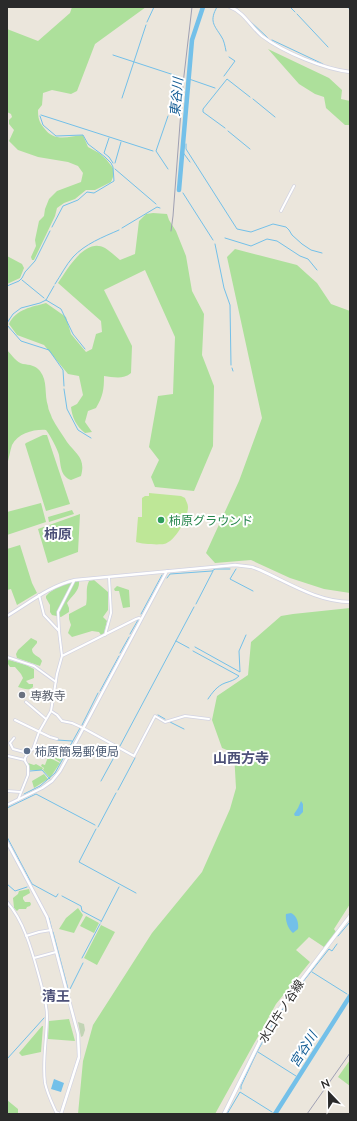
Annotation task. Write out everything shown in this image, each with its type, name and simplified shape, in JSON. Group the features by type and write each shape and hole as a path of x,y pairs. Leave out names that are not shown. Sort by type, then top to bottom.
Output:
{"main road":[{"name":"水口牛ノ谷線","path":"224,1114 259,1043 275,1015 350,916"}],"street":[{"path":"230,7 238,11 261,34 272,42 327,68 350,72"},
{"path":"280,211 294,186"},
{"path":"7,616 39,595 56,586 75,580 235,565 252,567 322,598 350,602"},
{"path":"7,805 42,788 52,781 65,763 167,571"},
{"path":"105,635 111,613 109,576"},
{"path":"17,800 28,771 25,760 28,753 33,749 39,732 52,711 57,674 62,656 58,612 75,580"},
{"path":"39,595 44,615 59,631"},
{"path":"62,656 136,619 141,619"},
{"path":"7,657 34,666 56,682"},
{"path":"26,702 46,719"},
{"path":"52,711 62,721 72,723 83,728 134,756 155,716 165,722 185,716 209,720"},
{"path":"15,720 57,739"},
{"path":"10,743 14,738"},
{"path":"7,742 10,743 13,749 28,753"},
{"path":"8,756 25,760"},
{"path":"7,791 21,792"},
{"path":"7,842 39,901 51,930 78,1034 80,1057 61,1114 56,1112 45,1083 44,1069 47,1015 44,995 34,958 26,936 16,913 7,902"},
{"path":"26,936 51,930"},
{"path":"34,958 57,952"}],"green space":[{"path":"72,7 146,7 95,44 77,91 71,94 52,90 43,93 42,105 38,110 38,113 40,122 44,128 52,135 61,138 83,135 88,147 99,153 113,168 113,177 111,182 95,190 86,190 75,199 64,203 57,208 55,216 34,260 32,260 31,257 36,246 35,240 39,221 44,216 49,199 57,191 81,182 83,173 78,166 68,162 38,157 18,150 9,141 14,130 9,124 9,120 12,117 11,114 7,112 7,29 38,41 70,13"},
{"path":"268,49 329,78 342,90 341,99 350,101 350,125 345,125 326,108 324,97 315,94 299,84"},
{"path":"146,214 167,214 176,231 186,256 192,291 204,314 202,355 214,386 213,446 194,491 155,487 151,477 159,460 149,447 158,396 173,394 175,337 145,270 104,290 132,346 131,373 125,377 104,376 102,396 96,408 88,411 85,422 92,432 85,433 77,424 72,414 71,407 77,404 83,395 79,376 68,374 44,345 17,335 9,324 16,315 25,309 46,303 66,317 71,334 86,352 92,349 96,334 102,332 101,321 58,283 77,256 90,247 98,246 105,248 120,260 135,254 139,221"},
{"path":"235,249 297,265 317,283 331,304 350,311 350,593 324,589 290,578 251,560 215,563 206,553 239,481 262,418 227,257"},
{"path":"7,256 22,264 24,268 20,278 7,284"},
{"path":"7,350 19,362 34,366 40,371 44,379 47,401 52,418 67,442 81,460 81,476 71,480 65,476 57,450 46,430 32,431 18,437 12,445 7,465"},
{"path":"43,435 47,435 70,504 46,511 25,444"},
{"name":"柿原グラウンド","path":"149,493 181,496 185,498 188,505 186,517 180,529 172,539 164,544 136,542 138,517 142,517 142,498 149,496"},
{"path":"41,503 46,522 7,535 7,512"},
{"path":"72,510 74,514 49,522 48,517"},
{"path":"80,514 78,552 48,563 38,529"},
{"path":"20,545 32,583 37,593 17,605 11,589 7,590 7,549"},
{"path":"94,580 108,592 108,610 103,617 107,621 104,633 101,635 99,632 92,631 72,637 68,633 71,625 69,614 86,605 88,584 89,581"},
{"path":"79,581 77,590 67,603 69,612 61,617 52,615 46,596 61,586"},
{"path":"117,586 129,590 130,607 123,608 119,591 115,591 114,589"},
{"path":"350,608 350,904 334,929 336,932 324,947 309,937 296,950 310,962 276,1004 215,1114 78,1114 83,1061 93,1025 152,933 202,872 230,809 236,788 234,753 222,748 212,720 217,696 248,675 251,642 281,616"},
{"path":"31,638 37,641 32,651 42,661 40,666 17,658 16,654 18,650"},
{"path":"9,660 34,669 34,678 26,681 29,684 33,684 33,687 24,689 18,687 23,678 15,667 10,667 7,661"},
{"path":"49,746 65,754 60,762 44,752"},
{"path":"48,757 60,763 50,778 41,766 42,764 45,765"},
{"path":"28,763 34,765 36,764 43,768 42,770 30,770"},
{"path":"44,774 48,779 34,788 32,781"},
{"path":"29,889 30,893 23,897 23,899 25,902 30,902 30,906 26,909 19,909 17,911 14,908 13,898 19,891"},
{"path":"78,908 83,915 74,933 59,929 66,918"},
{"path":"86,916 99,923 94,933 80,926"},
{"path":"101,925 115,932 97,965 84,958"},
{"path":"69,1019 75,1041 48,1039 49,1021"},
{"path":"78,1022 84,1024 85,1030 83,1036 81,1037"},
{"path":"42,1026 41,1052 22,1056 19,1053"},
{"path":"350,1060 350,1086 338,1077"},
{"path":"7,1100 18,1109 18,1114 7,1114"}],"water":[{"path":"301,801 303,804 303,812 299,816 295,816 294,814"},
{"path":"291,913 296,918 298,924 298,929 293,933 288,927 286,919 286,914"},
{"path":"54,1079 64,1083 61,1092 51,1089"}],"waterway":[{"path":"147,22 154,7"},
{"name":"東谷川","path":"179,190 192,40 203,7"},
{"path":"217,7 213,16 213,23 223,39 226,51"},
{"path":"235,7 268,38"},
{"path":"290,7 295,12"},
{"path":"297,14 328,47"},
{"path":"122,98 146,25"},
{"path":"272,40 323,64"},
{"path":"113,55 177,76"},
{"path":"224,76 235,61 229,57"},
{"path":"169,112 180,78"},
{"path":"189,79 215,88"},
{"path":"225,128 203,112 203,109 227,79 250,97"},
{"path":"253,99 275,117"},
{"path":"41,115 153,151"},
{"path":"40,116 43,125 56,136 83,135 88,144 105,157 113,167 114,181 94,193 87,192 78,200 63,206 52,227"},
{"path":"168,116 156,151 168,169"},
{"path":"228,131 250,149"},
{"path":"109,138 104,153 113,163"},
{"path":"115,163 121,142"},
{"path":"186,144 186,149 237,229 251,232 273,224 286,227 302,244 311,250 322,253"},
{"path":"182,151 190,162"},
{"path":"115,169 156,204"},
{"path":"183,193 213,240"},
{"path":"122,228 157,207 160,208"},
{"path":"55,284 68,263 78,252 94,241 119,230"},
{"path":"7,286 19,281 22,278 25,272 35,261 50,231"},
{"path":"225,238 251,246 267,239 277,241 300,256 308,259 317,270"},
{"path":"215,244 224,288 230,305 231,365"},
{"path":"22,280 44,298"},
{"path":"7,323 13,314 21,308 46,300 54,286"},
{"path":"46,300 61,309 73,334 85,349"},
{"path":"7,325 21,341 49,350 63,370 64,386"},
{"path":"64,389 67,409 78,430 91,438"},
{"path":"167,578 170,574 212,571 215,569 230,569"},
{"path":"236,569 230,579 253,591"},
{"path":"196,604 213,571"},
{"path":"141,614 162,575"},
{"path":"120,746 194,607"},
{"path":"130,634 138,620"},
{"path":"195,647 240,672 239,651 246,635"},
{"path":"120,653 129,637"},
{"path":"176,641 189,648"},
{"path":"193,651 239,676 220,686 208,699"},
{"path":"100,691 119,656"},
{"path":"82,725 98,693"},
{"path":"158,715 165,719"},
{"path":"170,722 184,729"},
{"path":"24,794 40,786 55,773 80,728"},
{"path":"57,740 72,741"},
{"path":"101,781 118,750"},
{"path":"118,790 135,758"},
{"path":"30,771 42,770 50,779"},
{"path":"98,827 116,793"},
{"path":"7,808 36,794 95,825"},
{"path":"96,829 79,862 136,893"},
{"path":"7,837 32,884 56,897 58,894"},
{"path":"7,884 15,891 27,887"},
{"path":"101,922 119,887"},
{"path":"62,896 81,906 82,911 101,921"},
{"path":"49,918 52,930"},
{"path":"338,936 350,922"},
{"path":"82,958 100,924"},
{"path":"53,932 68,989 70,989 83,963"},
{"path":"279,1015 290,998 329,949 332,951 337,944"},
{"path":"312,972 347,994"},
{"name":"宮谷川","path":"275,1114 350,996"},
{"path":"7,1059 44,1018"},
{"path":"241,1089 257,1052 276,1018"},
{"path":"258,1052 296,1076"},
{"path":"227,1114 240,1092 272,1112"}],"railway":[{"path":"171,231 183,84 192,7"},
{"path":"307,1114 350,1053"}],"place":[{"name":"柿原グラウンド","path":"161,520"},
{"name":"専教寺","path":"22,695"},
{"name":"柿原簡易郵便局","path":"27,751"}],"district":[{"name":"柿原","path":"58,534"},
{"name":"山西方寺","path":"241,758"},
{"name":"清王","path":"56,996"}]}
